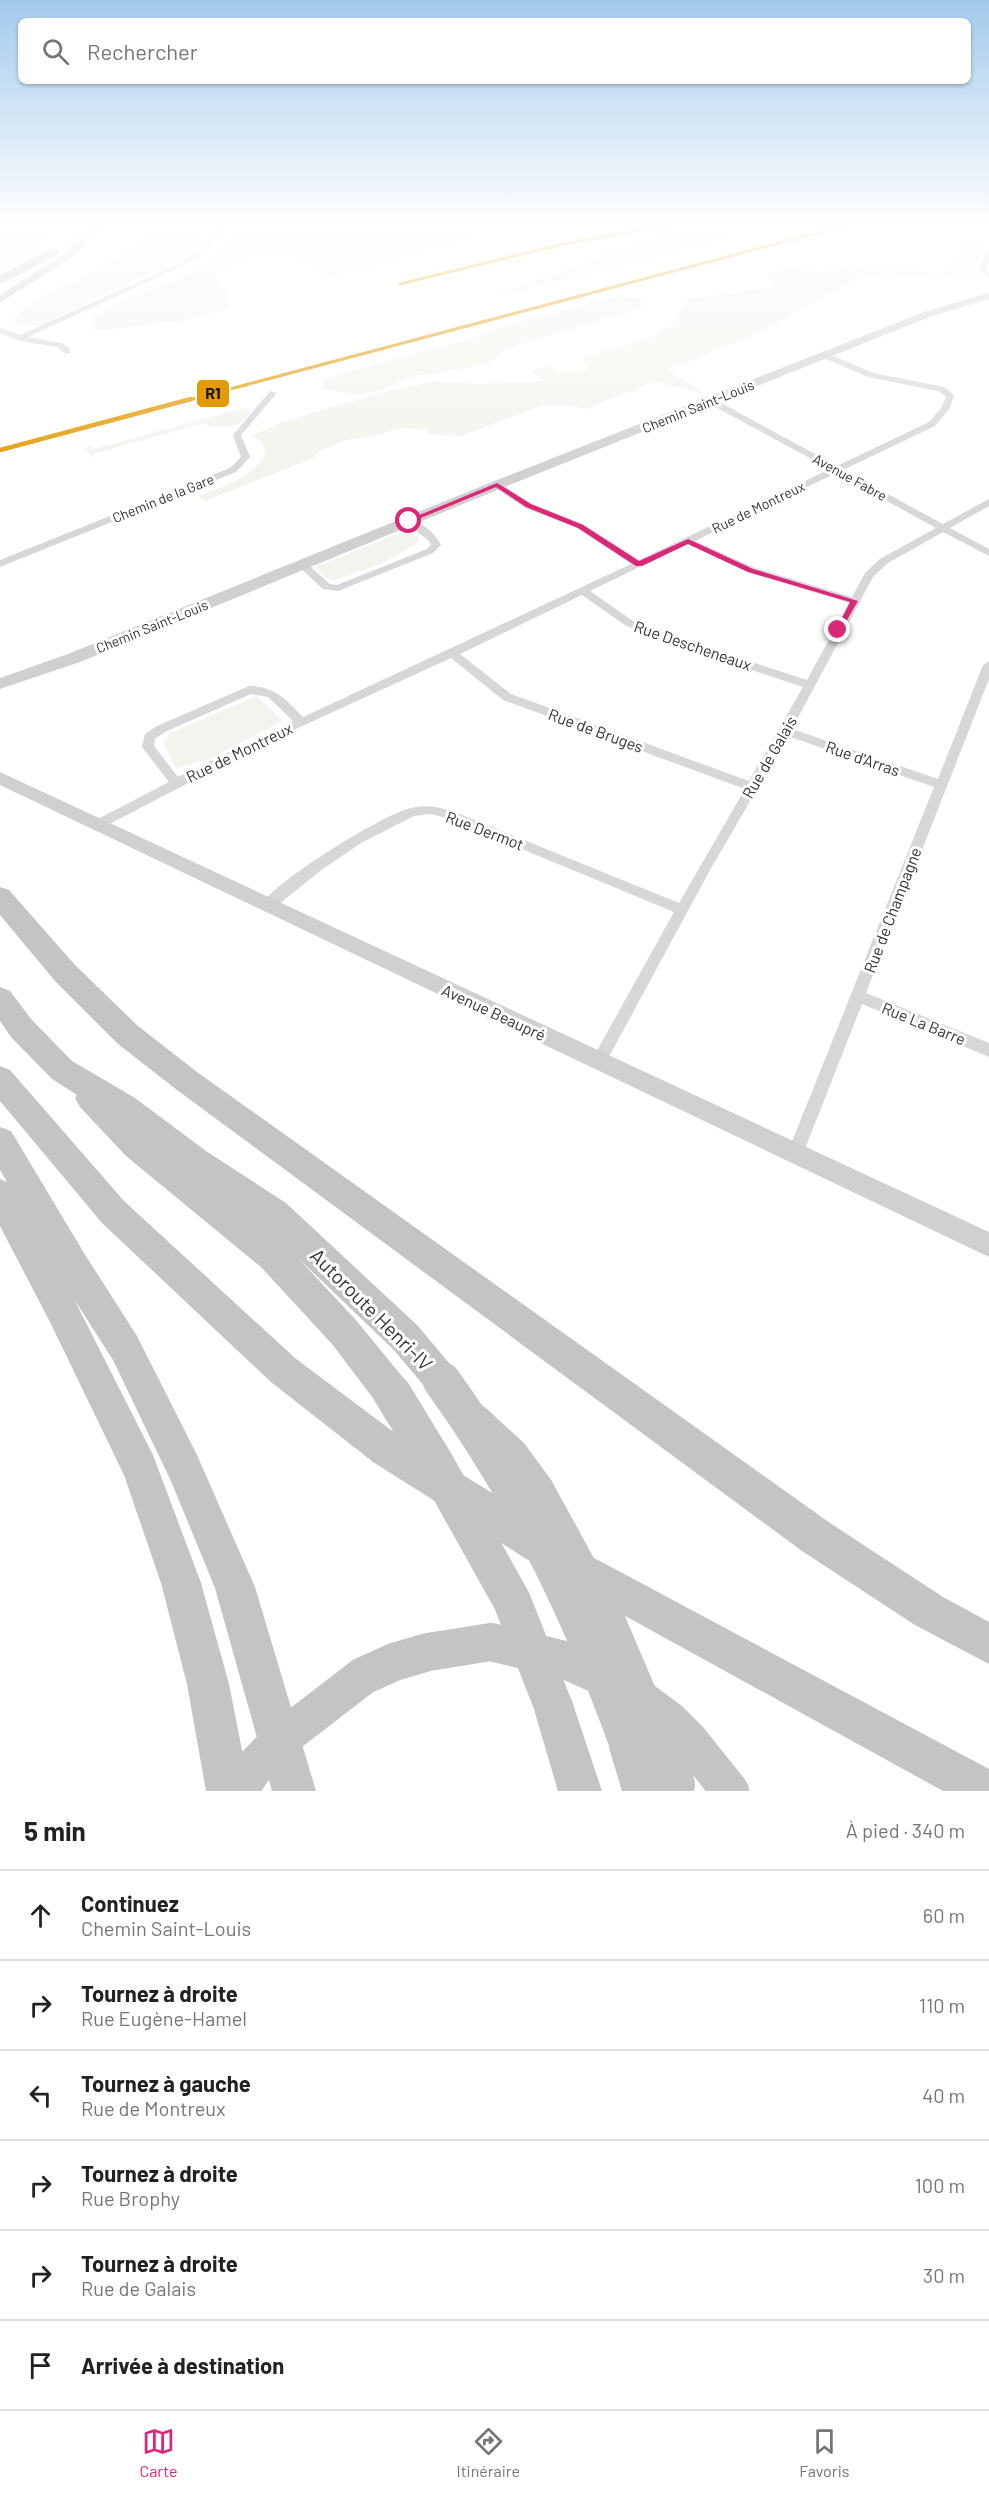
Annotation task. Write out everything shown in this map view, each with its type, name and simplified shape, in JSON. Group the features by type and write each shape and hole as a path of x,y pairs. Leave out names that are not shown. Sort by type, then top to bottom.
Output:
{"highway":[{"path":"0,897 65,973 128,1035 187,1081 816,1537 929,1611 989,1644"},
{"name":"Autoroute Henri-IV","path":"0,999 21,1028 62,1070 124,1108 195,1161 275,1214 406,1338 473,1422 535,1528 584,1629 630,1748 666,1789"},
{"path":"62,1070 137,1146 273,1255 344,1332 392,1393 436,1465 512,1601 556,1713 580,1791"},
{"path":"0,1079 113,1212 283,1370 386,1449 610,1588 986,1791"},
{"path":"0,1141 72,1265 125,1348 184,1468 235,1587 294,1791"},
{"path":"0,1194 62,1310 140,1468 181,1583 208,1684 228,1791"},
{"path":"473,1422 510,1456 535,1490 605,1618 666,1789"},
{"path":"238,1791 250,1770 281,1738 310,1714 369,1672 434,1650 492,1642 567,1661 610,1678 651,1702 703,1753 730,1791"}],"street":[{"path":"0,330 20,338 87,308"},
{"name":"Chemin Saint-Louis","path":"0,684 74,658 497,485 928,314 950,308"},
{"path":"0,335 59,345 67,351"},
{"name":"Rue de Montreux","path":"97,825 259,741 452,653 932,424 945,408 950,396 941,389 871,375 824,355"},
{"name":"Chemin de la Gare","path":"0,564 241,465 246,451 237,435 273,393"},
{"name":"Avenue Fabre","path":"711,401 989,553"},
{"path":"497,485 528,506 580,526 639,564"},
{"name":"Rue de Galais","path":"598,1061 785,731 869,575 884,561 989,502"},
{"path":"302,565 327,587 338,588 430,550 436,545 433,539 409,521"},
{"path":"688,541 751,570 854,601"},
{"name":"Rue Descheneaux","path":"583,591 629,623 645,631 809,685"},
{"name":"Rue de Bruges","path":"452,653 507,697 752,787"},
{"name":"Rue de Champagne","path":"795,1154 989,665"},
{"name":"Rue de Montreux","path":"176,783 148,747 149,738 161,729 249,690 262,688 271,692 302,722"},
{"name":"Rue d'Arras","path":"785,731 941,785"},
{"name":"Avenue Beaupré","path":"0,778 989,1245"},
{"name":"Rue Dermot","path":"268,905 315,867 356,840 411,813 430,809 451,815 682,910"},
{"name":"Rue La Barre","path":"859,996 989,1050"}],"shaded area":[{"path":"26,308 78,308 38,326 19,327 13,321"},
{"path":"113,308 228,308 180,321 95,331 91,320"},
{"path":"574,308 640,308 506,348 490,362 437,374 416,375 389,387 360,395 319,388 328,378 483,335 499,327"},
{"path":"684,308 802,308 764,331 666,370 696,387 700,393 655,381 585,409 566,405 544,405 461,436 429,435 428,430 402,428 368,437 345,440 320,451 313,458 205,501 199,496 237,480 253,469 266,453 262,442 251,436 278,424 391,390 436,381 479,384 546,381 531,371 548,366 563,373 588,368 583,359 642,341 664,330 676,320"},
{"path":"243,408 252,411 236,425 208,427 204,423 93,454 94,459 85,448 91,446 94,449"},
{"path":"402,532 418,537 419,542 381,564 333,581 324,577 315,567"},
{"path":"257,696 283,721 210,759 176,768 163,743 170,733"}],"transit line":[{"name":"R1","path":"0,450 536,308"}],"route":[{"path":"409,521 497,485 528,506 580,526 639,564 688,541 726,561 854,601 838,630"}]}
